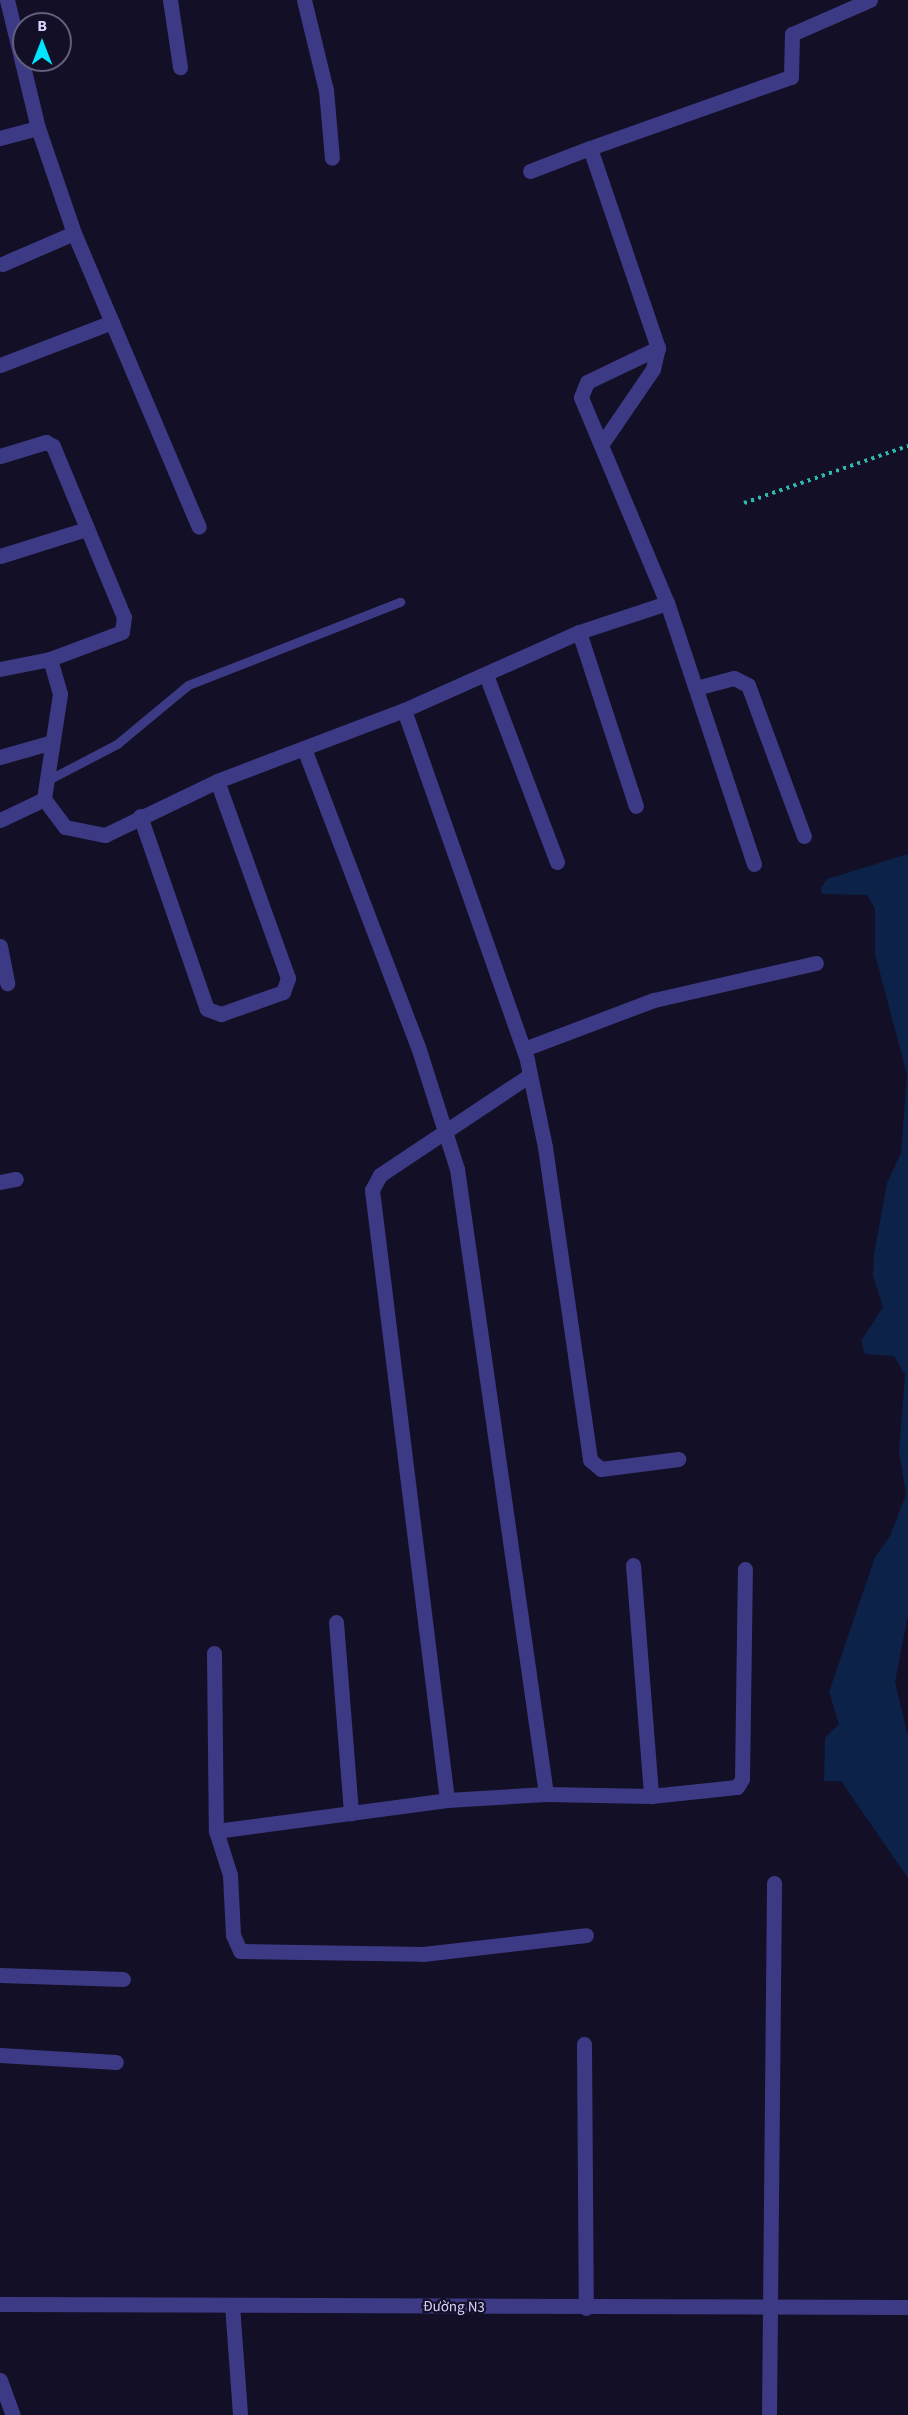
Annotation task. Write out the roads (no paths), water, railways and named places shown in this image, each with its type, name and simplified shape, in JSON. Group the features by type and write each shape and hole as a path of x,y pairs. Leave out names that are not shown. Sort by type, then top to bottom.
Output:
{"street":[{"path":"7,0 38,128 74,233 199,526"},
{"path":"170,0 180,66"},
{"path":"304,0 326,90 332,158"},
{"path":"530,171 791,77 792,34 870,0"},
{"path":"0,138 38,128"},
{"path":"590,148 657,348 653,369 602,445"},
{"path":"2,264 74,233"},
{"path":"0,365 112,322"},
{"path":"657,348 581,389 611,469 667,603 754,864"},
{"path":"0,456 46,442 53,446 125,626 122,632 50,659 0,669"},
{"path":"0,556 86,529"},
{"path":"50,659 60,694 49,743 44,799 65,827 84,835 105,835 140,816 217,781 404,710 579,632 667,603"},
{"path":"579,632 636,806"},
{"path":"486,675 557,862"},
{"path":"696,688 734,678 748,685 804,836"},
{"path":"404,710 523,1043 545,1147 590,1460 601,1469 678,1459"},
{"path":"0,757 49,743"},
{"path":"304,748 447,1127 488,1372 546,1794"},
{"path":"140,816 207,1009 221,1014 283,992 288,978 217,781"},
{"path":"0,820 44,799"},
{"path":"0,946 7,983"},
{"path":"523,1043 654,1000 816,963"},
{"path":"447,1800 372,1190 380,1174 447,1127 530,1076"},
{"path":"0,1182 16,1179"},
{"path":"633,1565 651,1796"},
{"path":"216,1831 447,1800 546,1794 651,1796 737,1787 742,1779 746,1569"},
{"path":"336,1622 351,1813"},
{"path":"214,1653 216,1831 230,1875 233,1935 240,1951 423,1954 586,1935"},
{"path":"769,2415 772,2308 774,1883"},
{"path":"0,1975 123,1979"},
{"path":"584,2044 586,2308"},
{"path":"0,2055 116,2062"},
{"name":"Đường N3","path":"0,2304 586,2308 908,2307"},
{"path":"232,2305 240,2415"},
{"path":"0,2380 13,2415"}],"lane":[{"path":"46,781 117,744 188,685 400,602"}],"water":[{"path":"908,854 908,1615 895,1682 908,1736 908,1878 841,1781 824,1781 825,1738 839,1724 829,1692 875,1557 890,1536 906,1494 899,1452 905,1375 894,1356 865,1354 861,1341 883,1307 873,1276 874,1254 887,1183 901,1153 907,1075 875,954 875,909 867,895 822,894 821,888 827,879"}]}
